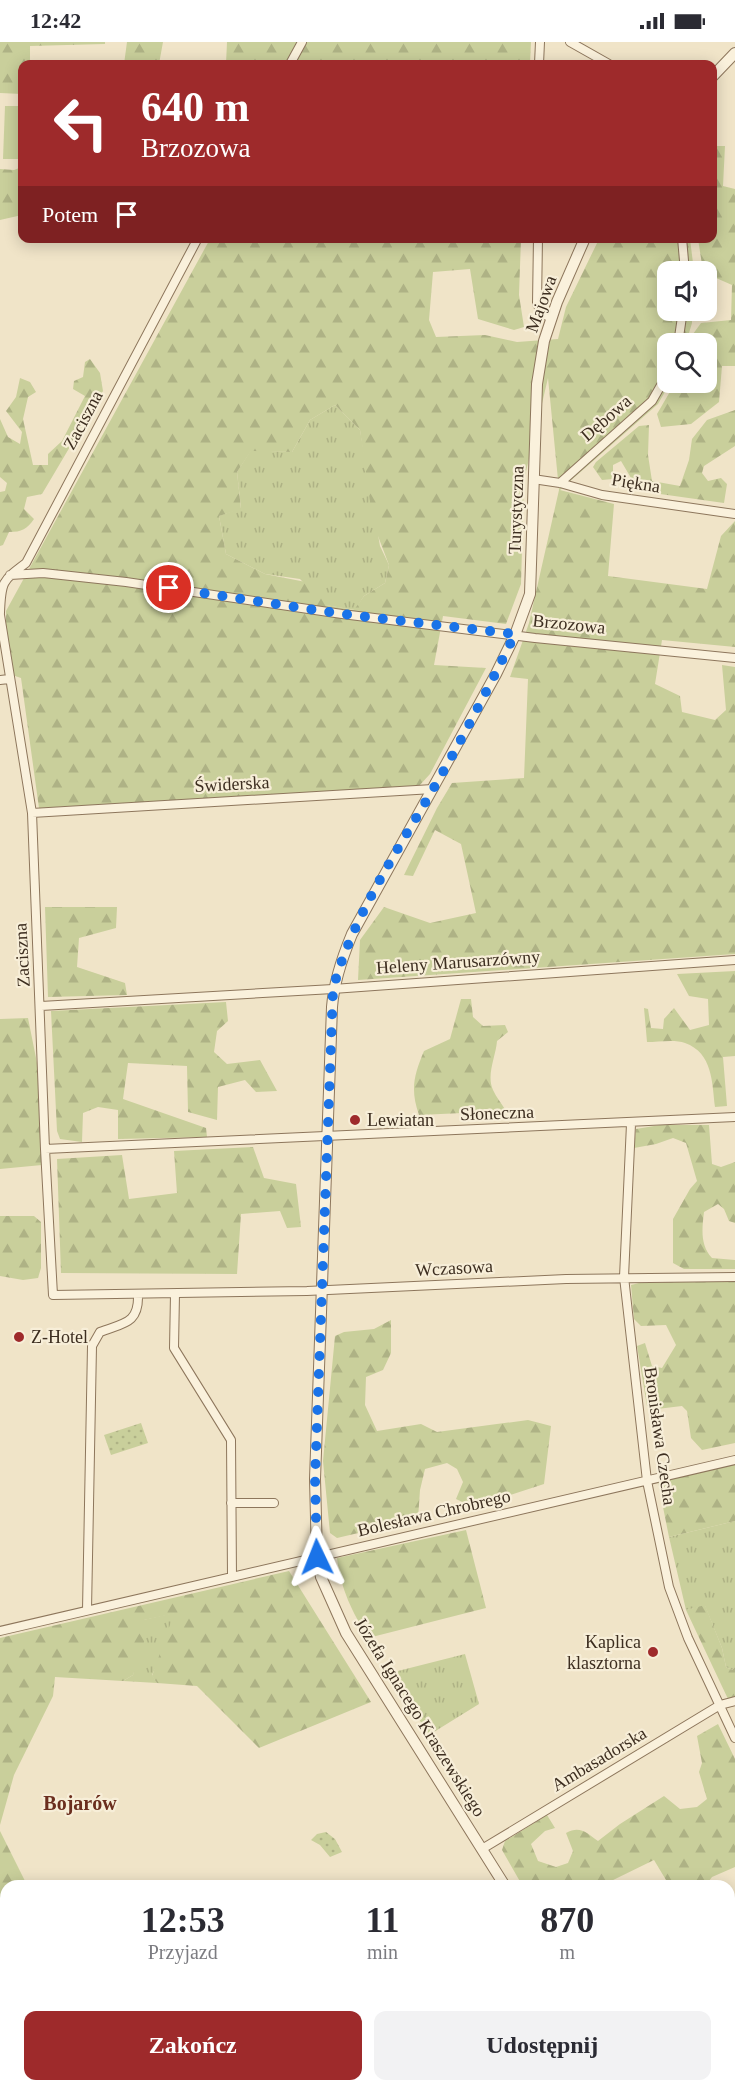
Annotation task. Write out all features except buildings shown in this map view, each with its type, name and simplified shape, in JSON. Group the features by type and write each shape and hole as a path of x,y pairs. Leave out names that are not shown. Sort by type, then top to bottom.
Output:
{"street":[{"path":"292,60 302,42"},
{"path":"539,60 540,42"},
{"path":"570,42 602,60"},
{"path":"717,73 735,53"},
{"name":"Zaciszna","path":"53,1295 32,813 5,680 0,614 4,581 26,562 195,243"},
{"path":"538,243 537,304 544,315 552,317"},
{"name":"Majowa","path":"537,384 546,333 583,243"},
{"path":"682,243 683,261"},
{"name":"Turystyczna","path":"515,634 530,594 537,384"},
{"name":"Dębowa","path":"560,483 652,401 657,392"},
{"name":"Piękna","path":"533,479 560,483 602,495 735,514"},
{"name":"Brzozowa","path":"26,562 43,573"},
{"name":"Brzozowa","path":"10,575 43,573 126,582 342,614 735,658"},
{"name":"Józefa Ignacego Kraszewskiego","path":"501,1880 346,1633 321,1577 317,1557 315,1479 333,989 340,963 352,934 433,789 515,634"},
{"name":"Świderska","path":"32,813 433,789"},
{"name":"Heleny Marusarzówny","path":"41,1006 333,989 735,960"},
{"name":"Słoneczna","path":"45,1149 631,1124 735,1117"},
{"name":"Bronisława Czecha","path":"631,1124 624,1277 647,1481 669,1587 688,1638 735,1738"},
{"name":"Wczasowa","path":"53,1295 175,1297 624,1277 735,1276"},
{"path":"87,1610 92,1346 100,1332 132,1320 138,1311 139,1297"},
{"path":"175,1297 174,1348 231,1440 232,1577"},
{"name":"Bolesława Chrobrego","path":"0,1631 735,1460"},
{"path":"231,1503 274,1503"},
{"name":"Ambasadorska","path":"482,1849 720,1705 735,1701"}],"green space":[{"path":"0,42 105,42 105,44 30,46 30,60 18,60 18,94 0,93"},
{"path":"127,42 163,42 160,60 125,60"},
{"path":"227,42 531,42 530,60 226,60"},
{"path":"5,106 18,106 18,159 3,159"},
{"path":"717,146 725,146 723,186 735,189 735,366 722,366 719,402 691,424 661,427 657,414 669,393 717,393 717,333 694,333 701,323 731,320 732,285 717,278 717,261 701,261 699,243 717,243"},
{"path":"18,168 18,216 0,220 0,169"},
{"path":"208,243 521,243 519,295 524,327 514,330 478,319 470,269 433,272 429,320 436,337 485,335 517,342 558,339 566,307 597,243 690,243 693,261 657,261 657,321 692,321 689,333 657,333 657,393 664,393 658,404 560,490 614,504 608,576 707,589 721,536 735,521 735,647 662,640 655,684 680,696 682,712 715,720 726,710 722,665 735,667 735,954 358,980 360,940 384,907 430,923 476,913 461,844 435,830 413,876 404,875 452,783 524,778 528,679 510,677 529,623 559,490 548,378 524,480 521,584 506,624 443,616 434,665 486,668 430,774 419,786 39,808 21,678 6,673 6,611","holes":["335,405 360,430 373,523 389,565 385,583 364,596 354,610 326,605 327,600 321,585 265,574 226,554 219,516 241,509 237,472 251,451 292,452 310,420"]},
{"path":"90,359 100,373 103,391 42,494 27,497 24,509 34,519 24,529 9,532 3,545 0,546 0,492 5,491 7,483 0,477 0,419 8,437 20,444 22,432 6,411 16,397 20,378 30,382 36,392 28,397 23,419 33,465 48,465 48,454 62,441 85,396 73,389 74,381 83,377 85,362"},
{"path":"335,405 360,430 380,546 389,565 385,583 364,596 355,610 325,605 300,579 265,574 226,554 219,516 241,508 237,472 251,450 292,452 310,420"},
{"path":"735,410 735,446 704,466 702,473 708,481 721,478 727,484 724,503 646,492 634,483 621,461 613,465 613,479 602,480 593,467 639,426 649,425 648,455 652,481 680,486 689,460 692,439 707,420"},
{"path":"45,907 117,907 116,928 79,938 77,967 125,983 127,995 48,997"},
{"path":"735,971 735,1056 723,1057 727,1106 715,1107 712,1079 701,1054 681,1042 647,1042 644,1008 648,1009 651,1028 663,1029 664,1019 674,1008 690,1030 709,1025 708,999 689,996 677,974"},
{"path":"461,999 471,999 473,1017 483,1026 505,1025 508,1032 497,1041 491,1078 493,1090 506,1111 419,1115 414,1090 424,1051 450,1039"},
{"path":"226,1002 228,1021 217,1031 214,1052 227,1064 260,1060 277,1091 256,1092 245,1080 218,1087 217,1120 188,1112 187,1066 128,1063 123,1099 206,1128 207,1137 118,1139 118,1110 98,1107 83,1113 82,1142 60,1139 57,1131 51,1011"},
{"path":"28,1018 38,1068 42,1165 0,1169 0,1019"},
{"path":"660,1125 709,1125 712,1164 721,1167 735,1162 735,1223 729,1221 724,1209 718,1204 704,1212 702,1231 705,1248 712,1258 735,1260 735,1269 684,1269 673,1263 673,1219 697,1181 686,1143 673,1138 634,1148 636,1129"},
{"path":"253,1147 264,1178 296,1184 301,1227 287,1228 280,1211 241,1214 237,1274 61,1273 57,1159 122,1155 129,1199 177,1193 174,1151"},
{"path":"0,1216 34,1216 41,1222 41,1268 38,1278 23,1280 0,1276"},
{"path":"735,1280 735,1443 702,1450 691,1438 687,1411 682,1406 657,1409 647,1406 637,1346 645,1343 652,1366 662,1368 676,1345 666,1325 641,1326 634,1319 631,1285"},
{"path":"391,1320 391,1353 383,1370 366,1377 365,1405 377,1431 421,1424 437,1432 528,1420 551,1426 544,1484 473,1507 456,1499 463,1482 457,1469 447,1463 425,1469 420,1490 418,1519 337,1538 330,1533 323,1461 335,1336 344,1332 374,1329"},
{"path":"141,1423 148,1443 111,1455 104,1435"},
{"path":"735,1464 735,1521 669,1537 658,1482"},
{"path":"735,1521 735,1667 732,1670 726,1667 722,1648 705,1606 686,1610 669,1537"},
{"path":"466,1530 486,1608 368,1638 348,1600 337,1558"},
{"path":"289,1571 371,1702 259,1748 197,1686 157,1683 152,1676 171,1622 182,1612 144,1620 149,1627 133,1675 123,1681 55,1677 53,1696 14,1775 0,1825 0,1638"},
{"path":"705,1605 722,1648 726,1667 732,1670 735,1667 735,1696 728,1699 686,1610"},
{"path":"183,1611 152,1675 157,1683 123,1681 133,1675 143,1620"},
{"path":"465,1654 479,1704 429,1735 390,1673"},
{"path":"718,1724 735,1759 735,1867 710,1880 666,1880 654,1860 613,1880 519,1880 502,1850 505,1841 547,1815 555,1828 545,1831 531,1844 538,1861 556,1867 568,1863 573,1851 566,1833 575,1830 583,1831 598,1841 664,1796 680,1809 697,1807 707,1799 699,1772 702,1763 697,1736"},
{"path":"0,1831 24,1880 0,1880"},
{"path":"326,1832 335,1839 342,1852 330,1857 320,1845 311,1840 317,1834"}],"place":[{"name":"Lewiatan","path":"355,1120"},
{"name":"Z-Hotel","path":"19,1337"},
{"name":"Kaplica klasztorna","path":"653,1652"}],"district":[{"name":"Bojarów","path":"80,1803"}],"route":[{"path":"169,588 342,614 515,634 496,674 352,934 340,963 333,989 315,1479 317,1557"}]}
